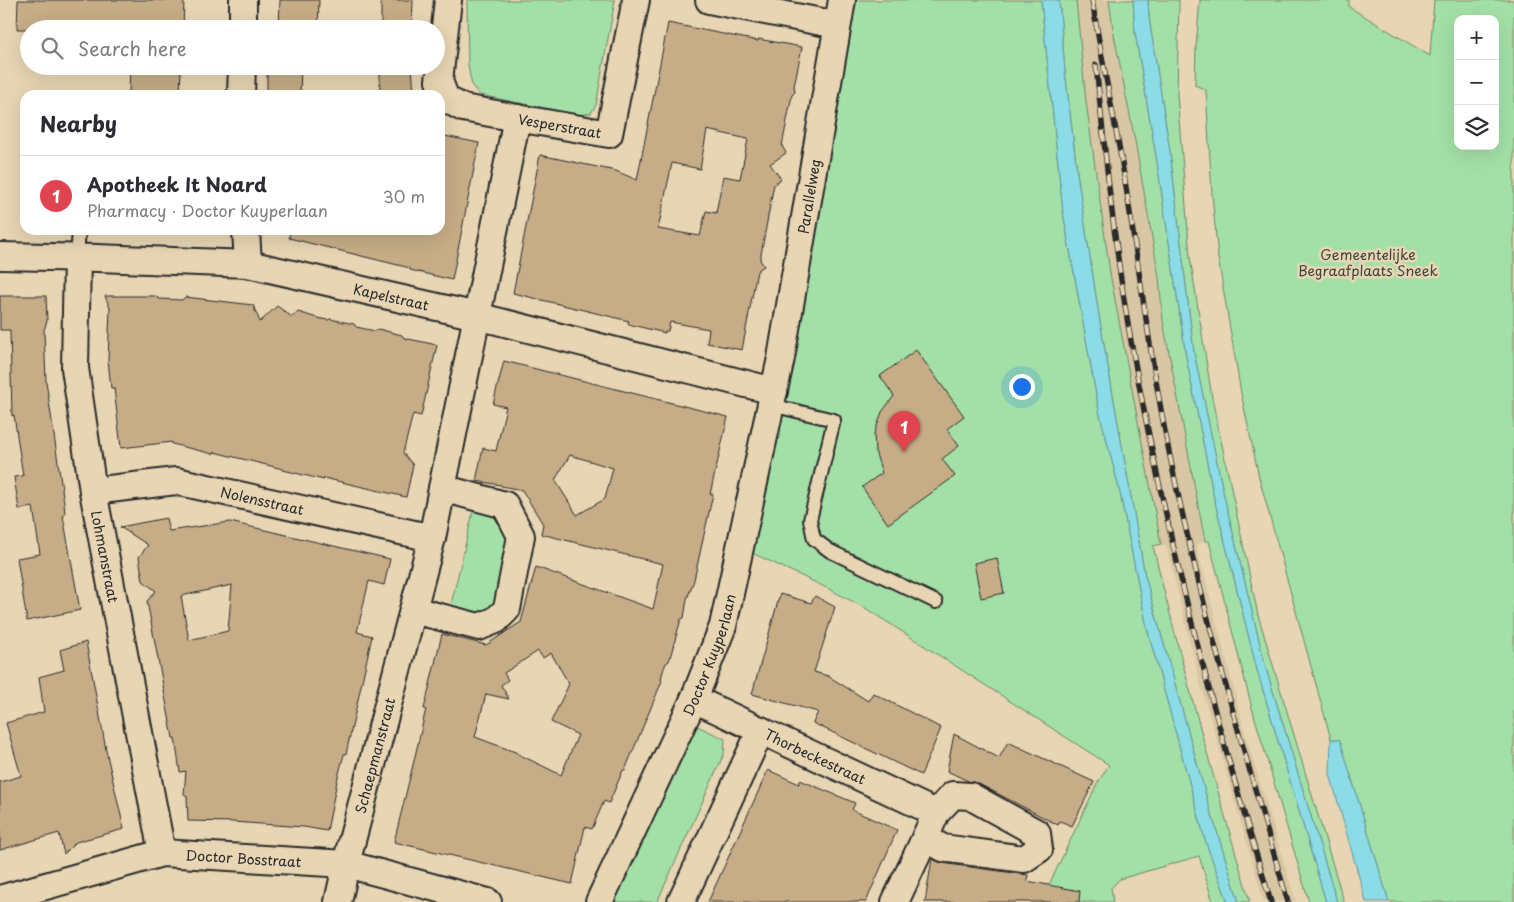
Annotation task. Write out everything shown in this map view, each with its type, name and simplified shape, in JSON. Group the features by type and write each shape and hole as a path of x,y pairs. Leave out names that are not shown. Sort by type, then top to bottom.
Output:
{"street":[{"path":"242,20 243,0"},
{"path":"445,27 448,0"},
{"name":"Vesperstraat","path":"477,316 517,118 609,134 636,0"},
{"path":"709,0 839,12"},
{"name":"Parallelweg","path":"773,398 839,12"},
{"path":"241,90 242,75"},
{"path":"440,75 439,81 442,90"},
{"path":"445,96 446,99 463,108 517,118"},
{"path":"246,235 248,264"},
{"name":"Kapelstraat","path":"0,256 248,264 477,316 773,398"},
{"name":"Lohmanstraat","path":"77,257 75,368 93,492 162,853"},
{"name":"Schaepmanstraat","path":"338,902 346,864 432,538 477,316"},
{"name":"Doctor Kuyperlaan","path":"599,902 694,699 723,626 773,398"},
{"name":"Nolensstraat","path":"93,492 176,481 432,538"},
{"path":"413,610 479,626 496,620 506,609 521,536 513,518 505,505 442,488"},
{"name":"Thorbeckestraat","path":"694,699 936,813"},
{"path":"681,902 761,730"},
{"path":"895,902 936,813 953,795 970,796 1037,832 1038,849 1024,859 943,848 925,838"},
{"name":"Doctor Bosstraat","path":"0,899 162,853 346,864 488,902"}],"lane":[{"path":"77,257 79,235"},
{"path":"773,398 834,420 810,520 814,539 830,551 936,602"}],"shaded area":[{"path":"1076,0 1109,0 1159,277 1163,321 1205,541 1196,544 1247,740 1296,902 1264,902 1200,683 1166,545 1161,545 1110,273 1086,102"}],"green space":[{"path":"467,0 615,0 596,105 591,113 580,115 480,95 472,86 468,65"},
{"path":"850,0 1041,0 1063,212 1099,411 1119,488 1147,628 1206,843 1228,902 1213,902 1199,856 1120,879 1111,888 1113,902 1041,902 1097,784 1109,765 867,609 748,551"},
{"path":"1059,0 1076,0 1086,102 1110,273 1161,544 1153,546 1199,725 1250,902 1239,902 1208,803 1145,576 1099,316 1078,180"},
{"path":"1109,0 1133,0 1135,32 1157,162 1186,356 1214,498 1257,670 1326,902 1309,902 1252,708 1209,541 1205,541 1163,321 1159,277"},
{"path":"1148,0 1179,0 1177,94 1190,257 1212,398 1258,615 1344,902 1337,902 1265,665 1224,496 1194,353 1170,152 1149,18"},
{"name":"Gemeentelijke Begraafplaats Sneek","path":"1200,0 1349,0 1349,7 1430,56 1434,0 1514,0 1514,902 1389,902 1340,740 1331,739 1259,477 1241,393 1218,258 1206,90 1195,85"},
{"path":"474,508 505,515 515,538 500,606 482,618 449,613"},
{"path":"686,721 725,739 724,754 657,902 605,902"}],"water":[{"path":"1041,0 1059,0 1078,180 1099,316 1145,576 1208,803 1239,902 1228,902 1206,843 1147,628 1119,488 1099,411 1063,212"},
{"path":"1133,0 1148,0 1149,18 1170,152 1194,353 1224,496 1265,665 1337,902 1326,902 1257,670 1214,498 1186,356 1157,162 1135,32"},
{"path":"1331,739 1340,740 1389,902 1366,902 1330,774"}],"building":[{"path":"18,0 184,0 183,20 20,20 20,29 17,29"},
{"path":"280,0 319,0 318,20 279,20"},
{"path":"381,0 413,0 412,20 381,20"},
{"path":"668,23 758,41 758,39 802,47 794,86 795,92 792,95 782,146 786,153 770,164 781,179 774,184 760,260 764,266 757,271 742,350 707,343 709,329 670,322 668,331 665,331 665,333 628,324 629,321 513,293 540,155 616,171 637,180","holes":["707,130 748,139 740,179 723,176 716,213 706,211 700,236 658,229 672,163 700,169"]},
{"path":"130,75 181,75 180,90 129,90"},
{"path":"267,75 301,75 300,90 267,90"},
{"path":"380,75 413,75 414,90 380,90"},
{"path":"445,136 479,143 452,280 289,238 289,235 445,235"},
{"path":"0,296 46,296 47,321 44,330 46,381 64,503 65,515 63,516 80,610 27,621 17,558 40,554 33,507 19,509 14,477 23,476 14,415 12,416 10,330 0,330"},
{"path":"105,296 156,296 159,299 182,300 185,297 253,305 260,322 277,306 292,317 298,312 317,318 354,324 356,327 375,331 378,329 402,335 404,338 437,345 421,416 413,414 403,453 413,465 406,497 324,478 324,480 214,452 213,454 172,444 172,442 121,448 114,388 111,388 108,360 110,308"},
{"path":"916,350 964,416 947,429 959,446 942,459 955,476 888,524 862,487 882,473 875,451 874,434 882,412 894,396 880,376"},
{"path":"504,361 728,417 710,494 713,494 684,618 681,619 669,661 666,663 663,671 662,681 625,770 623,770 609,803 604,801 592,829 585,827 572,884 394,842 442,634 486,645 521,622 536,567 653,609 663,564 541,534 543,524 522,490 476,481 483,448 496,451 506,407 493,404","holes":["570,455 613,468 605,499 577,515 555,480","538,651 543,658 551,653 569,684 551,722 578,735 561,775 518,753 475,737 486,694 509,699 501,685 508,680 504,673"]},
{"path":"166,518 169,531 230,522 390,559 384,585 369,581 357,632 372,636 327,831 304,827 188,821 187,796 184,794 186,771 180,772 175,738 173,738 147,601 156,591 143,581 139,557 148,545 120,527","holes":["232,585 228,631 189,640 181,596"]},
{"path":"997,558 1004,593 981,598 974,563"},
{"path":"780,594 811,603 815,596 835,607 814,672 828,676 868,701 873,693 941,728 921,775 813,723 818,712 752,694"},
{"path":"86,642 107,755 124,829 76,842 64,854 59,833 0,850 0,782 21,776 6,723 44,712 39,677 64,670 60,650"},
{"path":"954,734 999,758 1008,742 1094,782 1072,826 1060,821 1058,825 977,783 947,771"},
{"path":"768,770 799,784 800,780 855,803 852,810 897,830 866,902 708,902"},
{"path":"932,859 941,863 1028,875 1027,881 1080,891 1079,902 925,902"}],"railway":[{"path":"1092,0 1122,164 1153,365 1173,471 1212,634 1288,902"},
{"path":"1096,65 1119,264 1142,403 1157,475 1209,690 1271,902"}],"place":[{"name":"Apotheek It Noard","path":"904,452"}]}
